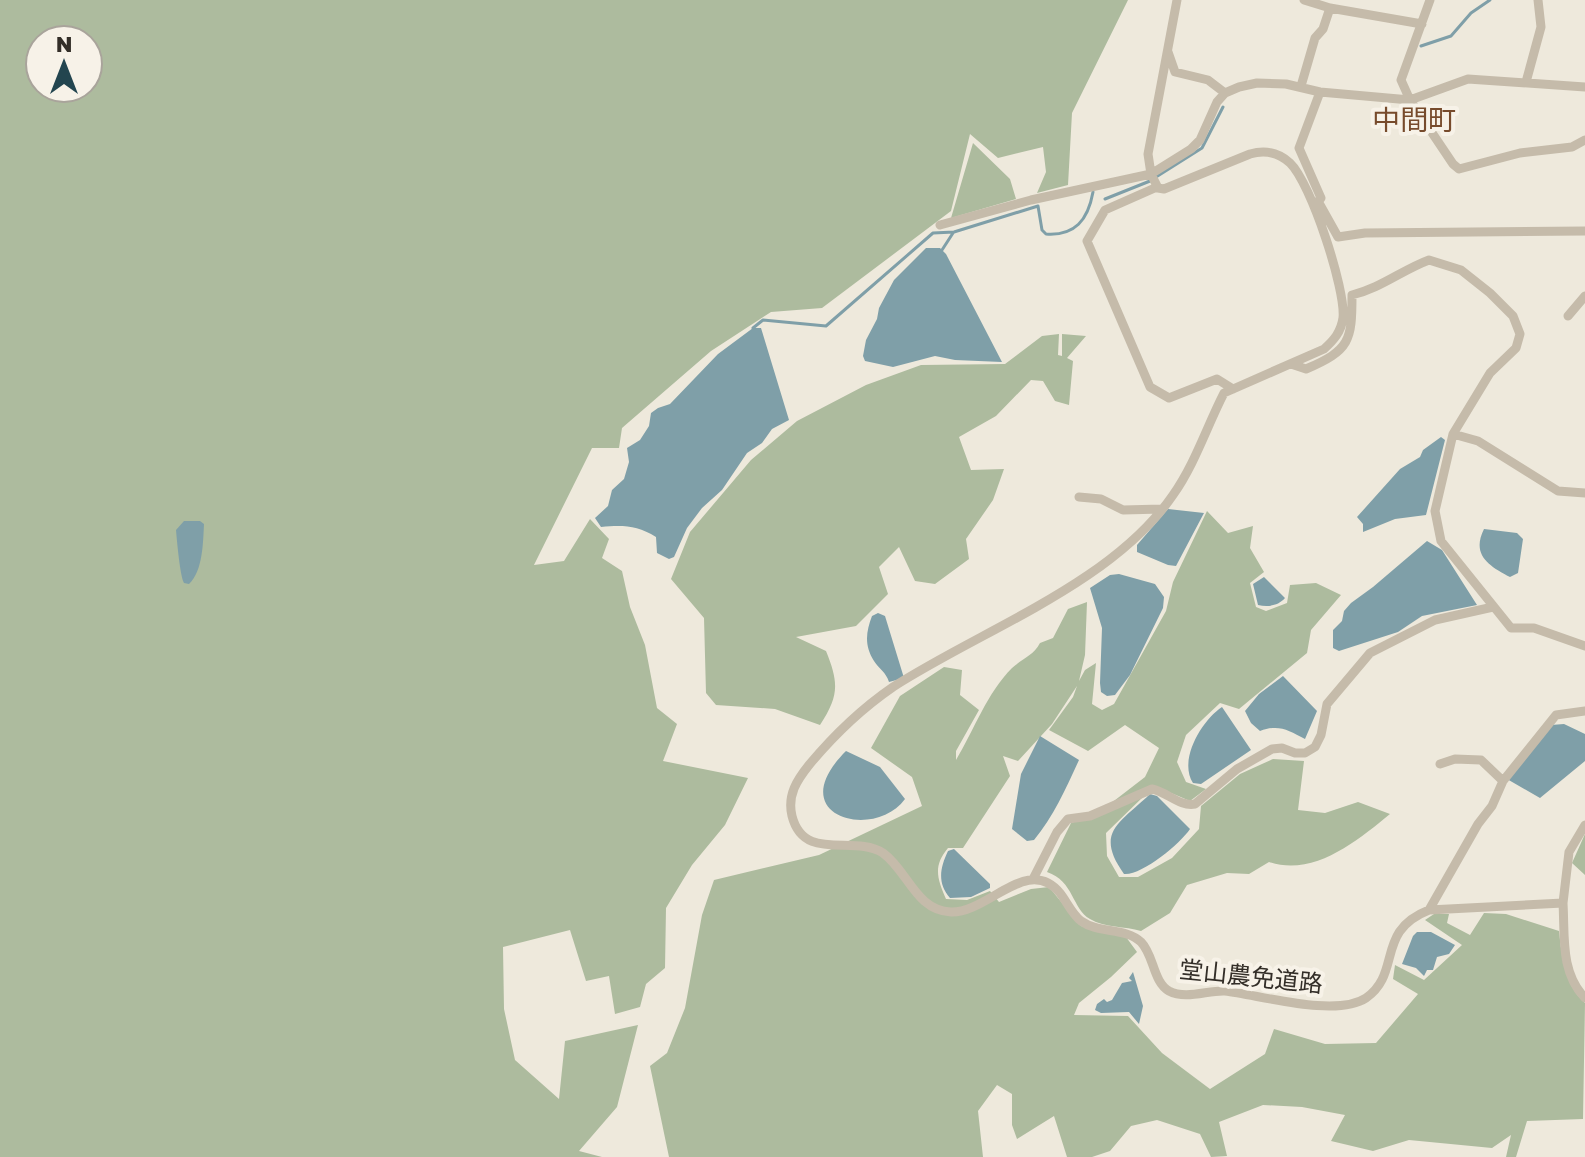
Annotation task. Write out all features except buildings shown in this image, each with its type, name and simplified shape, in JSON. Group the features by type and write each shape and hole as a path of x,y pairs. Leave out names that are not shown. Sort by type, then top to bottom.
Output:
{"street":[{"path":"1177,0 1148,154 1154,180 1164,189 1188,182 1250,154 1272,153 1291,164 1338,237 1365,233 1585,231"},
{"path":"1304,0 1330,8 1422,24"},
{"path":"1430,0 1401,80 1410,100 1453,164 1459,169 1520,153 1572,147 1585,140"},
{"path":"1526,82 1541,27 1538,0"},
{"path":"1301,86 1315,38 1323,29 1330,8"},
{"path":"1168,51 1175,72 1208,80 1225,93"},
{"path":"1229,391 1217,379 1169,398 1150,387 1087,241 1105,210 1154,180 1200,140 1217,102 1225,93 1257,83 1410,100 1468,79 1585,87"},
{"path":"1316,204 1321,198 1299,148 1320,92"},
{"path":"940,225 1031,200 1154,180"},
{"path":"1316,204 1343,302 1342,323 1334,340 1324,349 1229,391 1186,474 1162,509 1126,548 1108,562 894,687 847,723 798,779 790,803 794,823 811,841 824,846 862,844 887,856 920,898 941,911 977,907 1012,886 1033,879 1057,832 1068,819 1090,816 1152,789 1187,805 1195,804 1237,769 1272,749 1305,753 1315,747 1321,735 1327,704 1370,653 1435,620 1493,607"},
{"path":"1291,364 1306,369 1335,356 1347,340 1352,326 1352,295 1372,290 1401,272 1429,260 1461,270 1490,293 1513,316 1520,334 1516,348 1490,373 1453,434 1435,511 1438,534 1511,628 1534,628 1585,646"},
{"path":"1568,316 1585,296"},
{"path":"1453,434 1466,435 1478,441 1558,491 1585,493"},
{"path":"1079,497 1101,499 1123,510 1162,509"},
{"path":"1429,910 1478,824 1492,806 1503,781 1556,715 1585,711"},
{"path":"1440,764 1455,759 1481,760 1503,781"},
{"path":"1585,825 1569,852 1563,903 1565,953 1570,977 1585,998"},
{"name":"堂山農免道路","path":"1033,879 1042,879 1054,886 1082,922 1128,934 1139,940 1148,950 1162,985 1169,991 1186,994 1221,991 1275,1001 1328,1005 1365,999 1380,983 1392,942 1404,924 1429,910"},
{"path":"1429,910 1563,903"}],"green space":[{"path":"0,0 1128,0 1072,113 1068,185 1037,193 1046,172 1043,147 998,158 970,134 951,211 822,308 771,312 711,351 622,428 619,448 592,448 534,565 564,561 590,519 609,539 602,558 622,571 630,607 645,645 657,708 677,724 663,761 748,778 725,825 692,865 666,908 665,968 646,984 640,1007 615,1014 609,976 586,981 570,930 503,947 504,1009 515,1060 559,1099 565,1041 638,1025 617,1107 579,1151 602,1157 0,1157"},
{"path":"973,143 1010,179 1016,199 951,218"},
{"path":"1059,334 1058,355 1062,356 1062,334 1086,336 1067,358 1073,361 1069,405 1055,401 1043,381 1031,380 996,416 959,437 971,470 1004,469 993,500 966,539 969,559 935,584 915,581 899,547 879,567 888,594 856,626 796,637 826,651 833,672 834,697 820,725 775,709 716,705 706,693 704,618 671,579 690,532 751,460 797,421 866,385 921,365 1005,364 1042,336"},
{"path":"1207,511 1228,533 1253,526 1250,548 1264,572 1250,583 1256,607 1266,611 1287,603 1290,585 1316,583 1341,595 1311,630 1307,653 1239,709 1220,703 1186,735 1177,762 1186,782 1206,789 1190,801 1157,787 1110,804 1145,777 1159,748 1125,725 1088,751 1049,730 1073,697 1077,686 1052,724 1018,761 1003,756 1010,776 963,848 948,848 940,861 939,878 946,899 967,900 990,891 999,902 1031,889 1049,887 1081,926 1126,937 1137,952 1079,1003 1074,1015 1128,1016 1162,1053 1210,1089 1265,1054 1274,1029 1325,1044 1376,1043 1418,994 1393,979 1395,965 1424,980 1462,945 1425,920 1434,914 1449,914 1447,923 1470,935 1484,913 1506,914 1559,931 1568,979 1585,1003 1583,1119 1527,1121 1516,1157 1506,1157 1511,1135 1492,1148 1409,1140 1373,1151 1331,1141 1345,1115 1302,1107 1263,1105 1219,1122 1227,1156 1211,1157 1200,1134 1157,1120 1131,1126 1110,1151 1092,1157 1067,1157 1054,1116 1017,1139 1012,1125 1012,1094 997,1085 978,1111 983,1157 669,1157 650,1066 667,1053 685,1008 702,915 714,880 819,855 922,806 912,777 871,748 900,696 944,667 962,670 960,695 979,710 956,751 956,760 1003,678 1040,643 1053,638 1068,609 1087,602 1085,655 1079,681 1085,670 1096,663 1092,704 1102,710 1114,704 1166,611 1173,582"},
{"path":"1273,759 1304,761 1298,810 1325,813 1358,802 1390,814 1349,845 1318,861 1302,865 1269,862 1249,874 1227,873 1187,885 1170,913 1141,931 1090,919 1079,909 1063,882 1047,872 1071,823 1145,795 1106,833 1107,856 1119,877 1138,877 1172,858 1199,829 1201,806 1240,774"},
{"path":"1585,834 1585,875 1572,863"}],"water":[{"path":"926,248 940,248 946,254 1002,362 935,356 893,367 865,361 866,340 894,280"},
{"path":"753,328 761,328 789,420 772,429 762,443 747,453 722,490 702,508 687,528 674,557 669,559 657,553 656,537 642,530 623,526 601,527 595,518 608,506 612,490 624,479 629,462 627,448 640,440 649,426 651,413 670,404 718,354"},
{"path":"1441,437 1445,440 1426,515 1395,519 1363,532 1363,524 1357,517 1400,469 1420,457 1423,450"},
{"path":"1168,509 1204,513 1176,566 1137,552 1137,545"},
{"path":"184,521 204,524 200,564 189,584 184,583 183,579 176,530"},
{"path":"1484,529 1517,533 1523,539 1518,573 1510,577 1484,559 1480,546"},
{"path":"1427,541 1442,550 1477,605 1422,616 1398,632 1339,651 1333,648 1333,630 1342,621 1344,611 1351,603"},
{"path":"1119,574 1155,584 1164,597 1163,608 1130,675 1115,695 1107,696 1101,692 1100,683 1102,628 1090,588 1110,575"},
{"path":"1264,577 1285,598 1279,603 1258,605 1253,584"},
{"path":"878,613 885,616 904,678 889,682 871,655 867,633 872,616"},
{"path":"1283,676 1317,711 1305,739 1278,728 1260,731 1245,711 1259,694"},
{"path":"1222,707 1251,750 1201,784 1193,783 1188,763 1194,741 1207,721"},
{"path":"1564,724 1585,734 1585,761 1540,798 1507,779 1551,725"},
{"path":"1040,736 1079,760 1048,821 1034,840 1027,841 1012,829 1021,774"},
{"path":"846,751 880,767 905,799 891,812 874,818 856,820 840,816 828,806 823,792 828,774"},
{"path":"1150,794 1157,796 1190,829 1160,858 1140,870 1124,874 1115,860 1111,838 1121,821"},
{"path":"954,849 990,884 990,888 971,897 950,898 943,887 941,875 948,851"},
{"path":"1417,932 1431,932 1455,945 1449,954 1437,957 1433,970 1427,970 1424,976 1416,968 1402,964"},
{"path":"1133,972 1143,1006 1139,1024 1129,1012 1101,1013 1095,1010 1104,999 1107,1002 1112,1000 1122,983 1132,981 1129,978"}],"waterway":[{"path":"1421,46 1451,36 1471,13 1490,0"},
{"path":"1156,177 1202,148 1223,107"},
{"path":"1105,199 1150,181"},
{"path":"753,328 763,320 826,326 933,233 954,232 1038,206 1042,230 1046,234 1065,232 1084,218 1093,192"},
{"path":"942,250 953,233"}],"district":[{"name":"中間町","path":"1414,120"}]}
